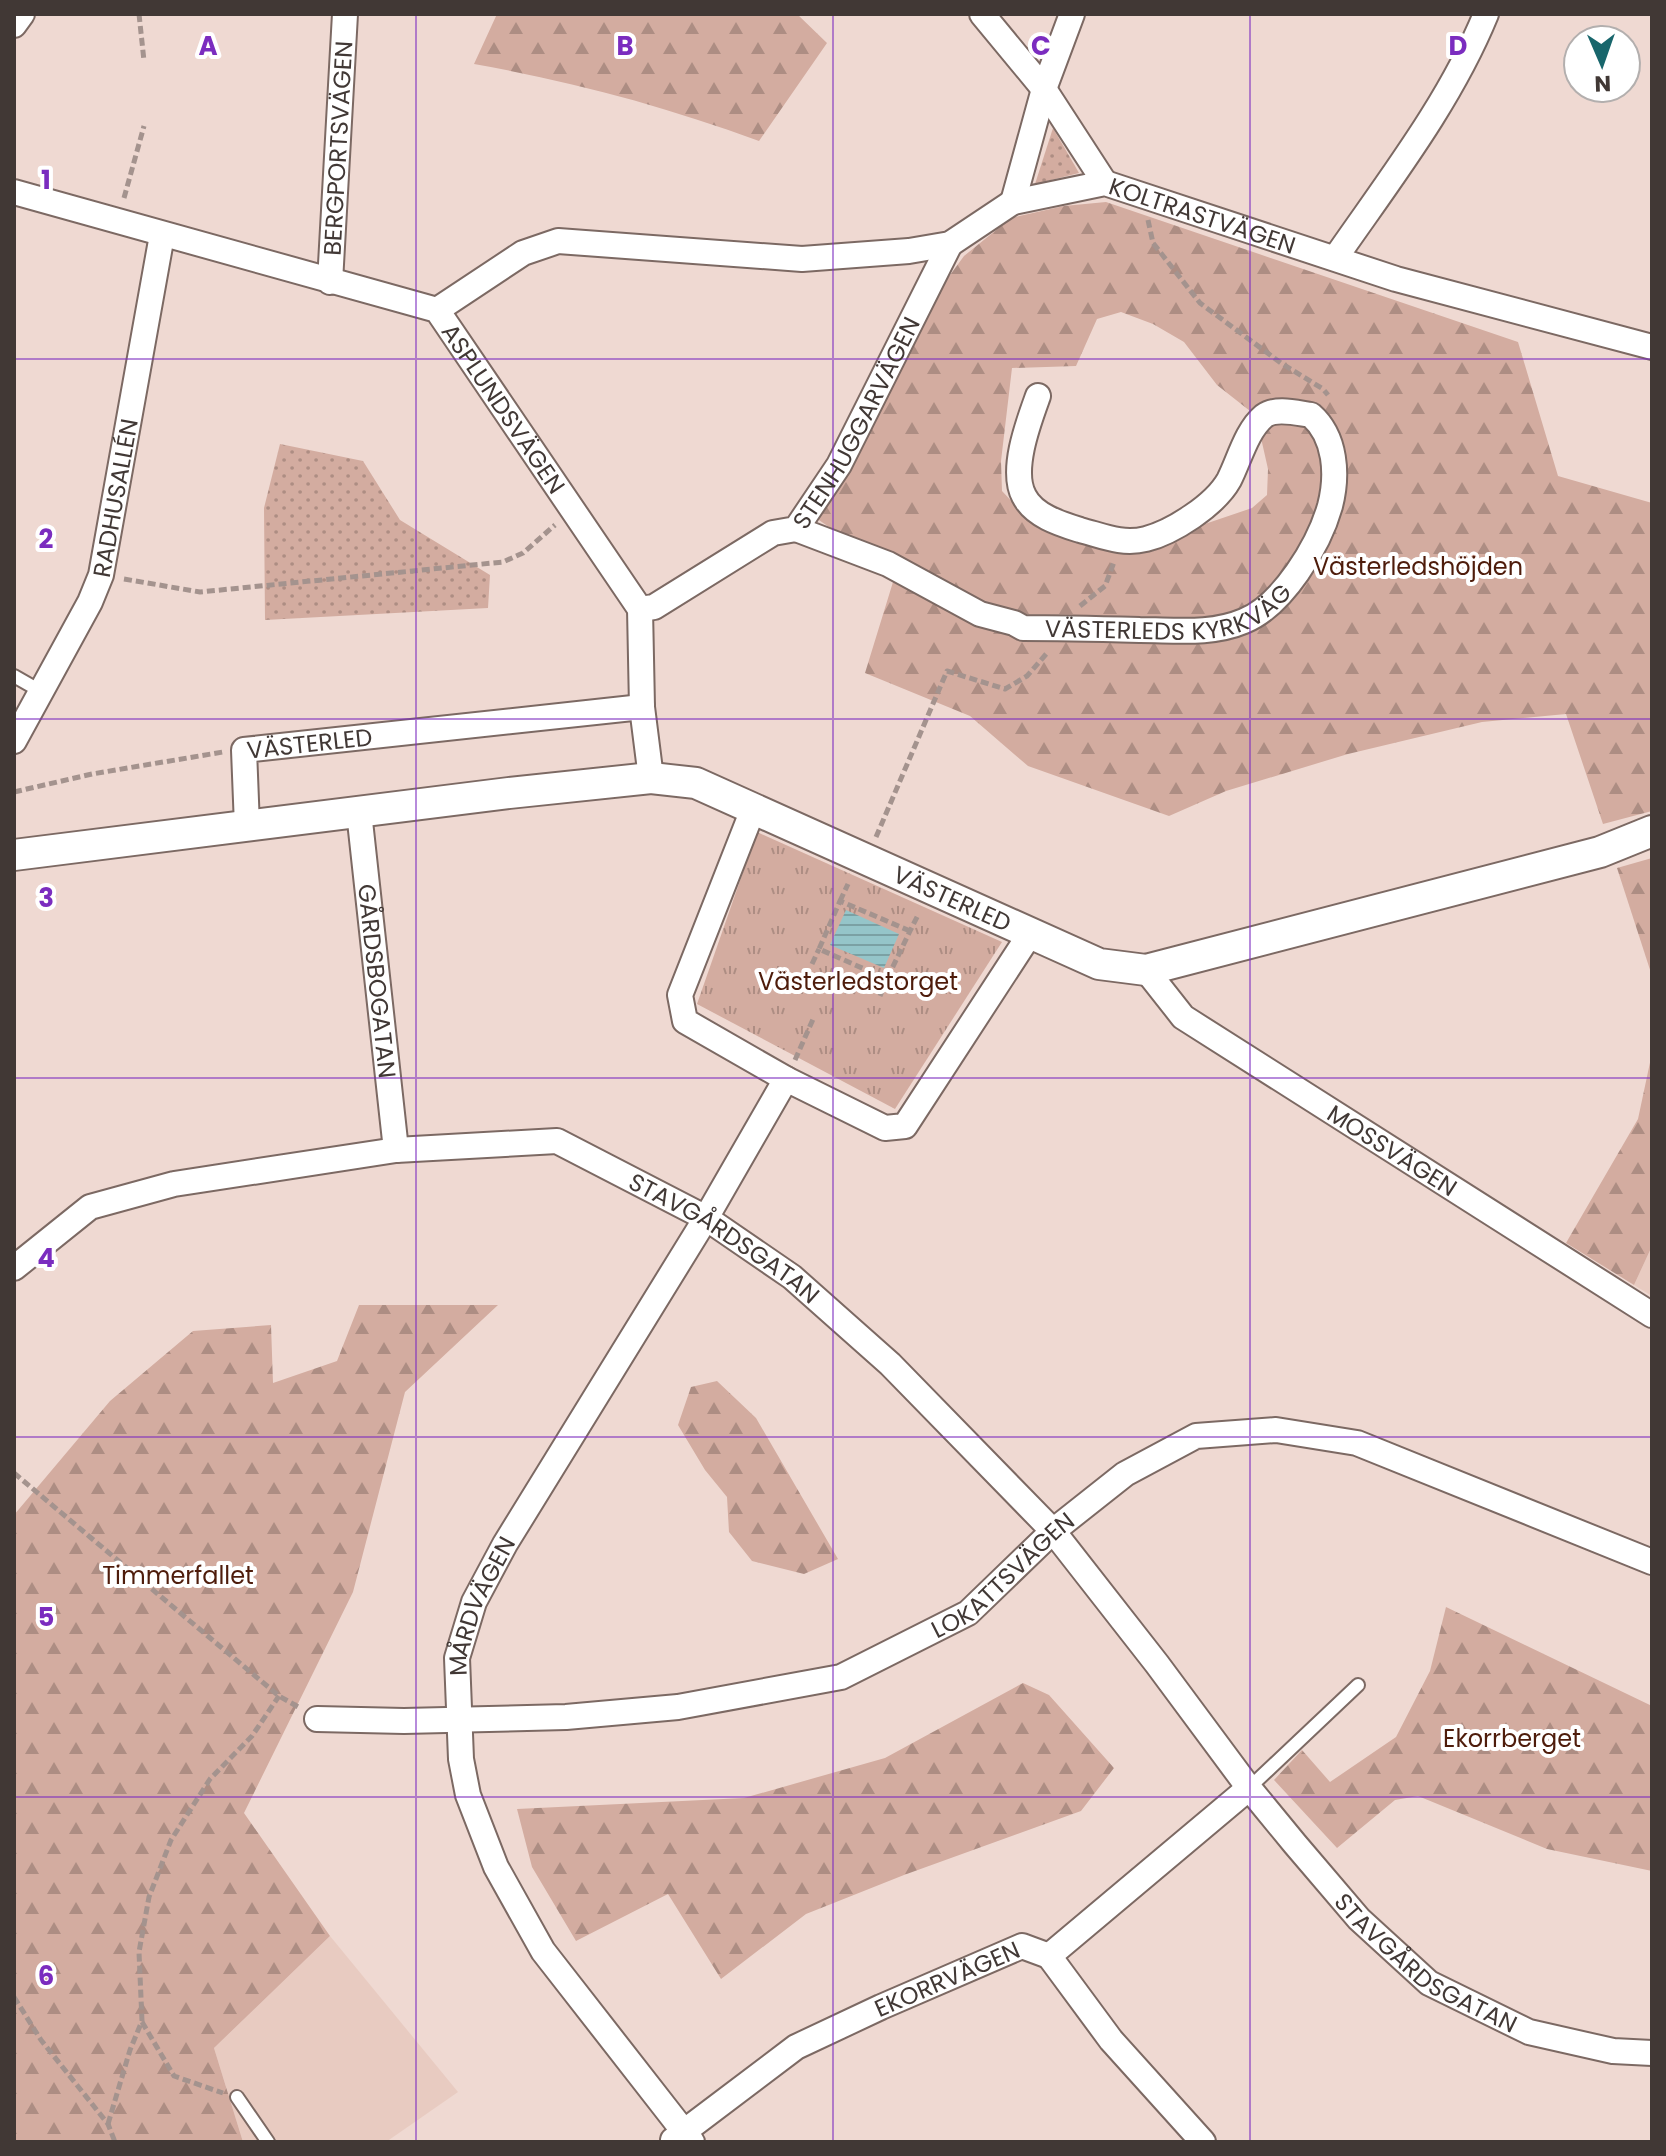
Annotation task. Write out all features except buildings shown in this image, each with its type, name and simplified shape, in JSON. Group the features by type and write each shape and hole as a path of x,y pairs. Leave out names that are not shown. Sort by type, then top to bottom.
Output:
{"street":[{"path":"14,25 22,14"},
{"name":"BERGPORTSVÄGEN","path":"330,282 345,14"},
{"path":"982,14 1044,89 1105,183"},
{"path":"1013,202 1044,89 1072,14"},
{"path":"1336,257 1425,128 1476,38 1486,14"},
{"name":"KOLTRASTVÄGEN","path":"437,310 523,253 558,241 802,259 909,251 950,244 1013,202 1105,183 1396,279 1652,347"},
{"name":"ASPLUNDSVÄGEN","path":"14,192 437,310 640,609"},
{"name":"RADHUSALLÉN","path":"14,741 90,602 101,575 162,235"},
{"name":"STENHUGGARVÄGEN","path":"640,609 654,607 773,533 796,529 839,465 950,244"},
{"name":"VÄSTERLEDS KYRKVÄG","path":"796,529 888,564 980,614 1023,628 1209,631 1244,621 1271,605 1323,529 1332,497 1333,453 1328,434 1311,415 1276,411 1265,415 1253,429 1226,485 1174,528 1146,539 1122,542 1065,525 1038,512 1023,496 1020,473 1022,450 1038,396"},
{"path":"640,609 642,707 651,778"},
{"name":"VÄSTERLED","path":"247,826 244,750 642,707"},
{"name":"VÄSTERLED","path":"14,855 651,778 696,783 1099,964 1146,970 1600,852 1652,831"},
{"path":"754,807 680,995 685,1021 786,1079 885,1128 905,1126 1030,934"},
{"name":"GÅRDSBOGATAN","path":"359,812 396,1150"},
{"name":"MOSSVÄGEN","path":"1146,970 1183,1017 1652,1315"},
{"name":"MÅRDVÄGEN","path":"682,2139 543,1951 496,1867 468,1795 461,1759 457,1658 474,1602 514,1531 706,1218 786,1079"},
{"name":"STAVGÅRDSGATAN","path":"14,1268 90,1207 174,1184 396,1150 557,1141 706,1218 792,1277 890,1364 1053,1531 1249,1788 1359,1919 1429,1983 1529,2032 1613,2051 1652,2053"},
{"name":"LOKATTSVÄGEN","path":"317,1719 404,1721 566,1717 678,1707 841,1677 968,1613 1053,1531 1125,1474 1196,1436 1276,1430 1357,1443 1652,1562"},
{"name":"EKORRVÄGEN","path":"682,2139 796,2047 1022,1946 1049,1956 1249,1788"},
{"path":"1049,1956 1111,2040 1203,2142"}],"lane":[{"path":"14,676 42,692"},
{"path":"1249,1788 1358,1685"},
{"path":"237,2097 268,2142"}],"path":[{"path":"139,14 144,61"},
{"path":"117,222 144,126"},
{"path":"1144,196 1153,243 1200,303 1281,363 1323,389 1332,400"},
{"path":"101,575 200,592 503,562 523,553 574,508"},
{"path":"866,858 947,671 1005,689 1027,676 1050,650 1059,628 1105,586 1122,542"},
{"path":"14,792 179,758 244,750"},
{"path":"812,964 848,884"},
{"path":"840,901 910,931"},
{"path":"880,996 918,915"},
{"path":"819,949 887,979"},
{"path":"786,1079 814,1017"},
{"path":"14,1473 279,1696 317,1719"},
{"path":"108,2124 142,2021 139,1952 149,1897 171,1840 210,1779 252,1736 279,1696"},
{"path":"14,1997 41,2040 108,2124 115,2142"},
{"path":"142,2021 174,2076 237,2097"}],"shaded area":[{"path":"1652,1246 1652,1296 1634,1285"},
{"path":"330,1936 458,2092 386,2142 243,2142 214,2048"}],"green space":[{"path":"497,14 797,14 827,43 759,141 618,96 474,64"},
{"path":"1053,128 1079,173 1035,184"},
{"name":"Västerledshöjden","path":"1106,202 1518,342 1558,476 1652,503 1652,811 1603,824 1566,714 1482,722 1348,754 1226,791 1169,816 1028,766 970,716 865,673 893,582 922,567 842,536 816,518 928,305 964,256 1011,218 1064,206","holes":["1121,312 1153,324 1184,342 1217,385 1264,422 1261,438 1268,469 1267,495 1252,508 1196,527 1080,536 1019,509 1002,491 1001,461 1012,368 1076,366 1097,319"]},
{"path":"280,444 363,461 400,520 490,575 488,608 265,620 264,508"},
{"name":"Västerledstorget","path":"757,832 1002,942 895,1109 697,1004"},
{"path":"1652,858 1652,976 1617,868"},
{"path":"1652,1053 1652,1246 1634,1285 1566,1243 1638,1119"},
{"name":"Timmerfallet","path":"359,1305 498,1305 405,1392 353,1592 244,1813 330,1936 214,2048 243,2142 14,2142 14,1515 110,1401 193,1331 271,1325 273,1383 337,1361"},
{"path":"717,1381 756,1418 838,1559 804,1574 752,1561 729,1532 727,1497 705,1470 678,1425 691,1387"},
{"name":"Ekorrberget","path":"1446,1607 1652,1706 1652,1871 1547,1849 1418,1796 1395,1800 1337,1848 1274,1780 1302,1750 1330,1782 1396,1737 1430,1671"},
{"path":"1023,1683 1049,1695 1114,1768 1081,1811 806,1914 721,1979 668,1894 576,1941 532,1867 517,1809 744,1798 885,1758"}],"water":[{"path":"846,910 899,934 884,968 830,945"}]}
